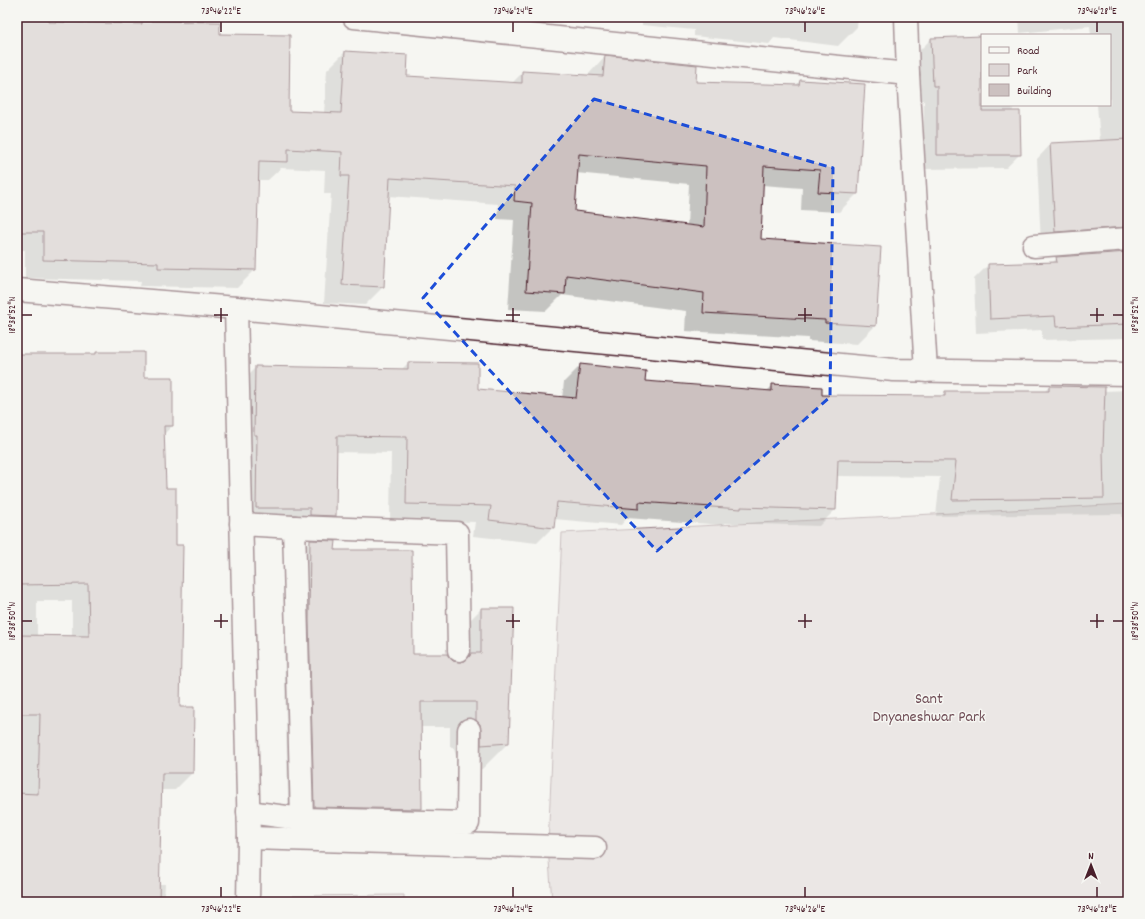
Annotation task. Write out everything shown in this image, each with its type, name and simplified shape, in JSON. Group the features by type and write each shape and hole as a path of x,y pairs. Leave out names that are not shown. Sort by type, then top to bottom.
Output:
{"street":[{"path":"354,17 908,74"},
{"path":"906,17 908,74 926,371"},
{"path":"1034,246 1128,239"},
{"path":"17,290 236,308 886,369 1128,374"},
{"path":"236,308 249,838 248,902"},
{"path":"241,524 457,532 459,650"},
{"path":"294,527 302,820"},
{"path":"248,812 302,820 468,823 469,730"},
{"path":"249,838 595,848"}],"highlighted area":[{"path":"594,99 833,168 830,397 657,551 423,298"}],"green space":[{"name":"Sant Dnyaneshwar Park","path":"1128,504 1128,902 552,902 548,846 562,533"},
{"path":"404,895 404,902 293,902 293,896"}],"building":[{"path":"17,17 49,17 49,22 142,24 142,21 220,22 220,34 290,35 289,111 341,113 345,51 408,55 407,76 522,83 522,71 603,76 605,55 697,65 696,82 799,85 800,80 865,84 858,194 818,192 820,170 764,166 761,239 881,247 876,326 825,323 825,320 703,313 704,293 566,275 565,294 526,291 532,203 514,201 515,186 390,178 384,287 342,285 349,176 341,176 342,152 288,149 288,162 259,161 256,270 158,268 158,263 43,260 43,232 17,232","holes":["579,154 706,166 704,227 575,211"]},
{"path":"981,36 982,111 1020,111 1021,155 937,155 937,86 933,86 931,38"},
{"path":"1128,139 1128,227 1055,232 1050,143"},
{"path":"1128,252 1128,324 1056,327 1055,316 990,319 988,264 1057,262 1056,257"},
{"path":"96,352 144,352 144,377 173,377 173,426 164,426 166,488 176,488 176,545 183,545 180,707 194,707 193,773 162,773 159,902 17,902 17,793 38,794 40,714 17,714 17,635 89,636 88,584 17,585 17,354 96,354"},
{"path":"408,362 478,363 478,389 576,398 580,364 646,371 645,381 772,391 772,384 822,387 822,395 945,396 945,391 1049,391 1049,386 1105,387 1103,451 1104,498 952,500 956,461 838,460 836,510 741,507 741,509 639,502 639,509 557,502 554,528 489,520 491,506 406,504 407,437 337,436 336,516 310,515 310,508 256,508 257,435 254,435 255,366 408,369"},
{"path":"310,540 336,541 335,550 412,550 413,654 447,654 453,661 465,661 471,653 481,653 481,608 514,608 509,743 481,745 480,724 476,720 476,702 421,702 422,809 314,807 309,622"}]}
